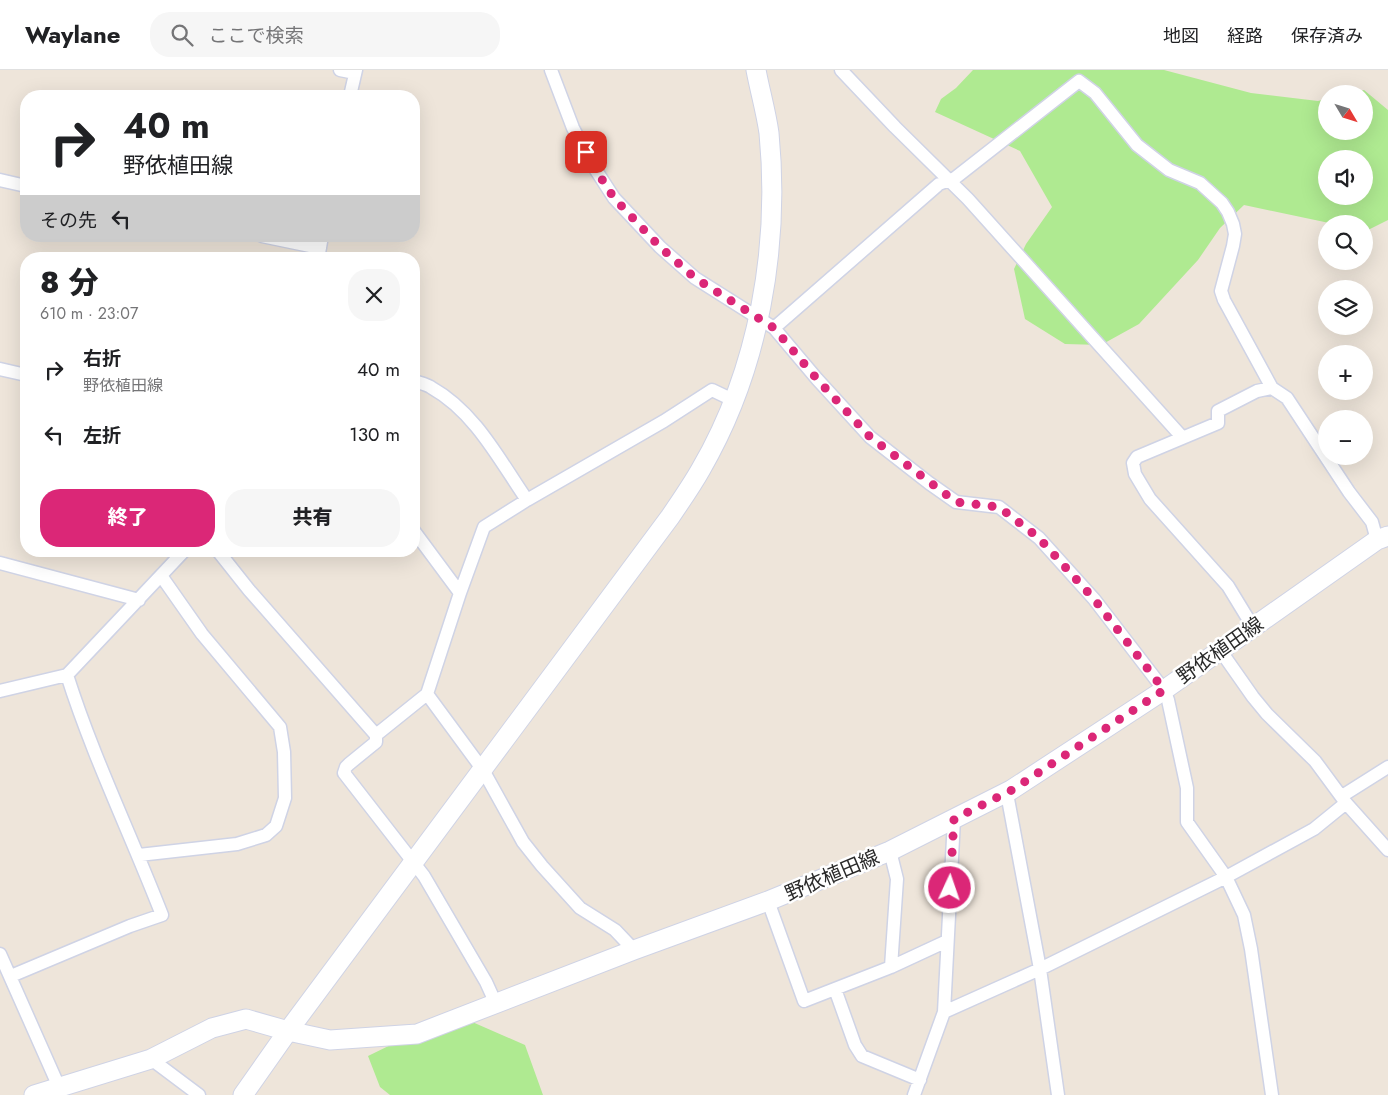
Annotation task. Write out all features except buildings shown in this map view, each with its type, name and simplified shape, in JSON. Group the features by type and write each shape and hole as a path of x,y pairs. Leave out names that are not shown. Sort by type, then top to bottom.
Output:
{"street":[{"path":"340,70 355,72 351,90"},
{"path":"551,70 573,128 592,164 614,198 660,247 695,278 766,323 870,437 956,502 999,507 1039,538 1099,605 1164,690 1168,700 1187,788 1187,822 1226,877 1244,915 1251,949 1272,1095"},
{"path":"756,70 768,131 772,194 766,323"},
{"path":"841,70 895,127 968,199 1182,437"},
{"path":"243,1095 288,1031 670,517 701,469 720,431 750,351 766,323 939,184 949,181 1079,81 1095,93 1119,120 1137,145 1168,170 1200,183 1222,203 1228,212 1235,234 1221,291 1272,388 1287,398 1382,538"},
{"path":"0,180 20,185"},
{"path":"291,242 320,248"},
{"path":"0,369 20,374"},
{"path":"420,383 432,387 461,410 480,433 527,500"},
{"path":"1254,627 1228,586 1150,499 1134,474 1133,463 1137,457 1218,423 1218,411 1257,391 1272,388"},
{"path":"376,735 427,694 484,527 664,421 712,390 733,400"},
{"name":"野依植田線","path":"34,1095 151,1059 212,1028 246,1019 330,1040 418,1034 634,950 768,902 890,851 1012,790 1164,690 1382,538"},
{"path":"420,539 460,594"},
{"path":"0,691 67,675 179,557"},
{"path":"223,557 249,590 376,735 376,742 349,764 344,773 414,862 486,982 496,1004"},
{"path":"0,563 139,600"},
{"path":"139,855 237,844 266,835 276,826 285,798 284,752 280,726 202,634 162,577"},
{"path":"1220,650 1267,714 1316,761 1344,799 1388,850"},
{"path":"11,976 130,926 162,915 82,720 67,675"},
{"path":"427,694 482,770 523,842 542,866 580,908 615,930 634,950"},
{"path":"944,1012 1040,969 1226,877 1314,829 1344,799 1388,767"},
{"path":"1012,790 1008,800 1040,969 1058,1095"},
{"path":"914,1095 944,1012 954,819"},
{"path":"890,851 897,879 891,967"},
{"path":"768,902 804,1001 891,967 947,941"},
{"path":"0,954 59,1087"},
{"path":"835,989 855,1045 862,1056 920,1080"},
{"path":"151,1059 199,1095"}],"green space":[{"path":"973,70 1164,70 1251,93 1318,101 1318,140 1373,140 1373,98 1388,110 1388,220 1373,228 1373,215 1318,215 1318,221 1244,205 1220,228 1198,260 1139,324 1101,345 1065,344 1025,319 1014,269 1026,244 1052,207 1020,151 935,112 941,99 956,88"},
{"path":"470,1021 525,1045 543,1095 390,1095 380,1087 368,1056 405,1038"}],"route":[{"path":"586,152 614,198 660,247 695,278 774,328 870,437 956,502 999,507 1039,538 1120,630 1164,690 1012,790 954,819 950,888"}]}
